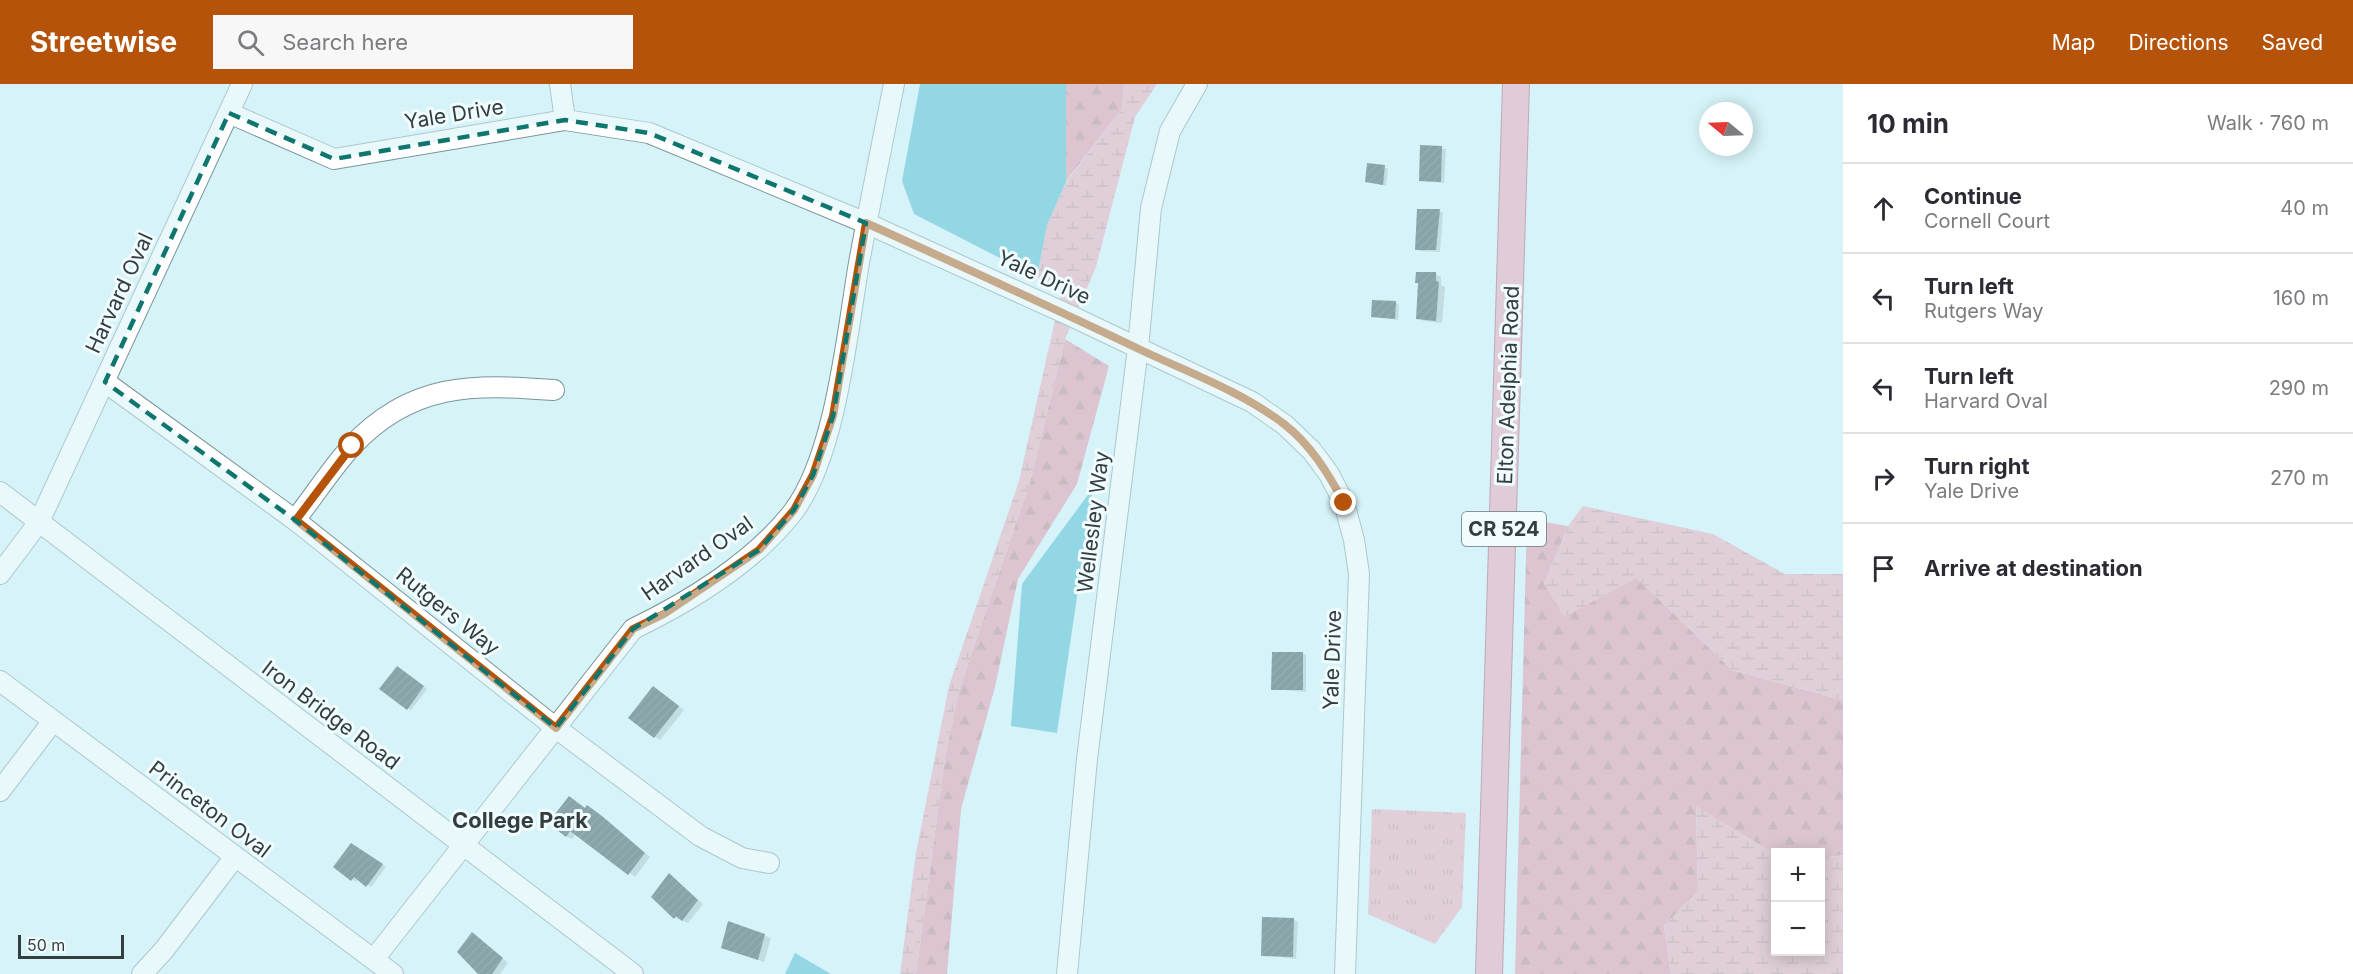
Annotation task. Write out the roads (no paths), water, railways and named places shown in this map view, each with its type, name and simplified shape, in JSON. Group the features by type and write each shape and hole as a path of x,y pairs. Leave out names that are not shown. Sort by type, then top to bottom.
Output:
{"main road":[{"name":"Elton Adelphia Road","path":"1489,974 1516,84"}],"street":[{"name":"Harvard Oval","path":"0,574 39,522 242,84"},
{"path":"560,84 565,120"},
{"name":"Harvard Oval","path":"374,959 633,629 664,614 759,550 794,510 813,475 833,416 866,223 894,84"},
{"name":"Wellesley Way","path":"1067,974 1087,759 1138,348 1151,208 1170,131 1197,84"},
{"name":"Yale Drive","path":"229,113 334,159 565,120 649,133 866,223 1252,402 1285,425 1312,451 1329,474 1344,503 1354,540 1359,574 1346,974"},
{"name":"Rutgers Way","path":"105,382 296,520 556,728 700,836 742,858 768,864"},
{"path":"296,520 352,446 402,405 445,390 493,385 554,390"},
{"name":"Iron Bridge Road","path":"0,492 633,974"},
{"name":"Princeton Oval","path":"0,681 234,858 393,974"},
{"path":"0,791 53,721"},
{"path":"142,974 164,950 234,858"}],"water":[{"path":"920,84 1066,84 1066,182 1047,225 1037,277 914,214 902,181"},
{"path":"1093,488 1057,733 1011,726 1022,584"},
{"path":"795,953 831,974 785,974"}],"district":[{"name":"College Park","path":"520,820"}]}
